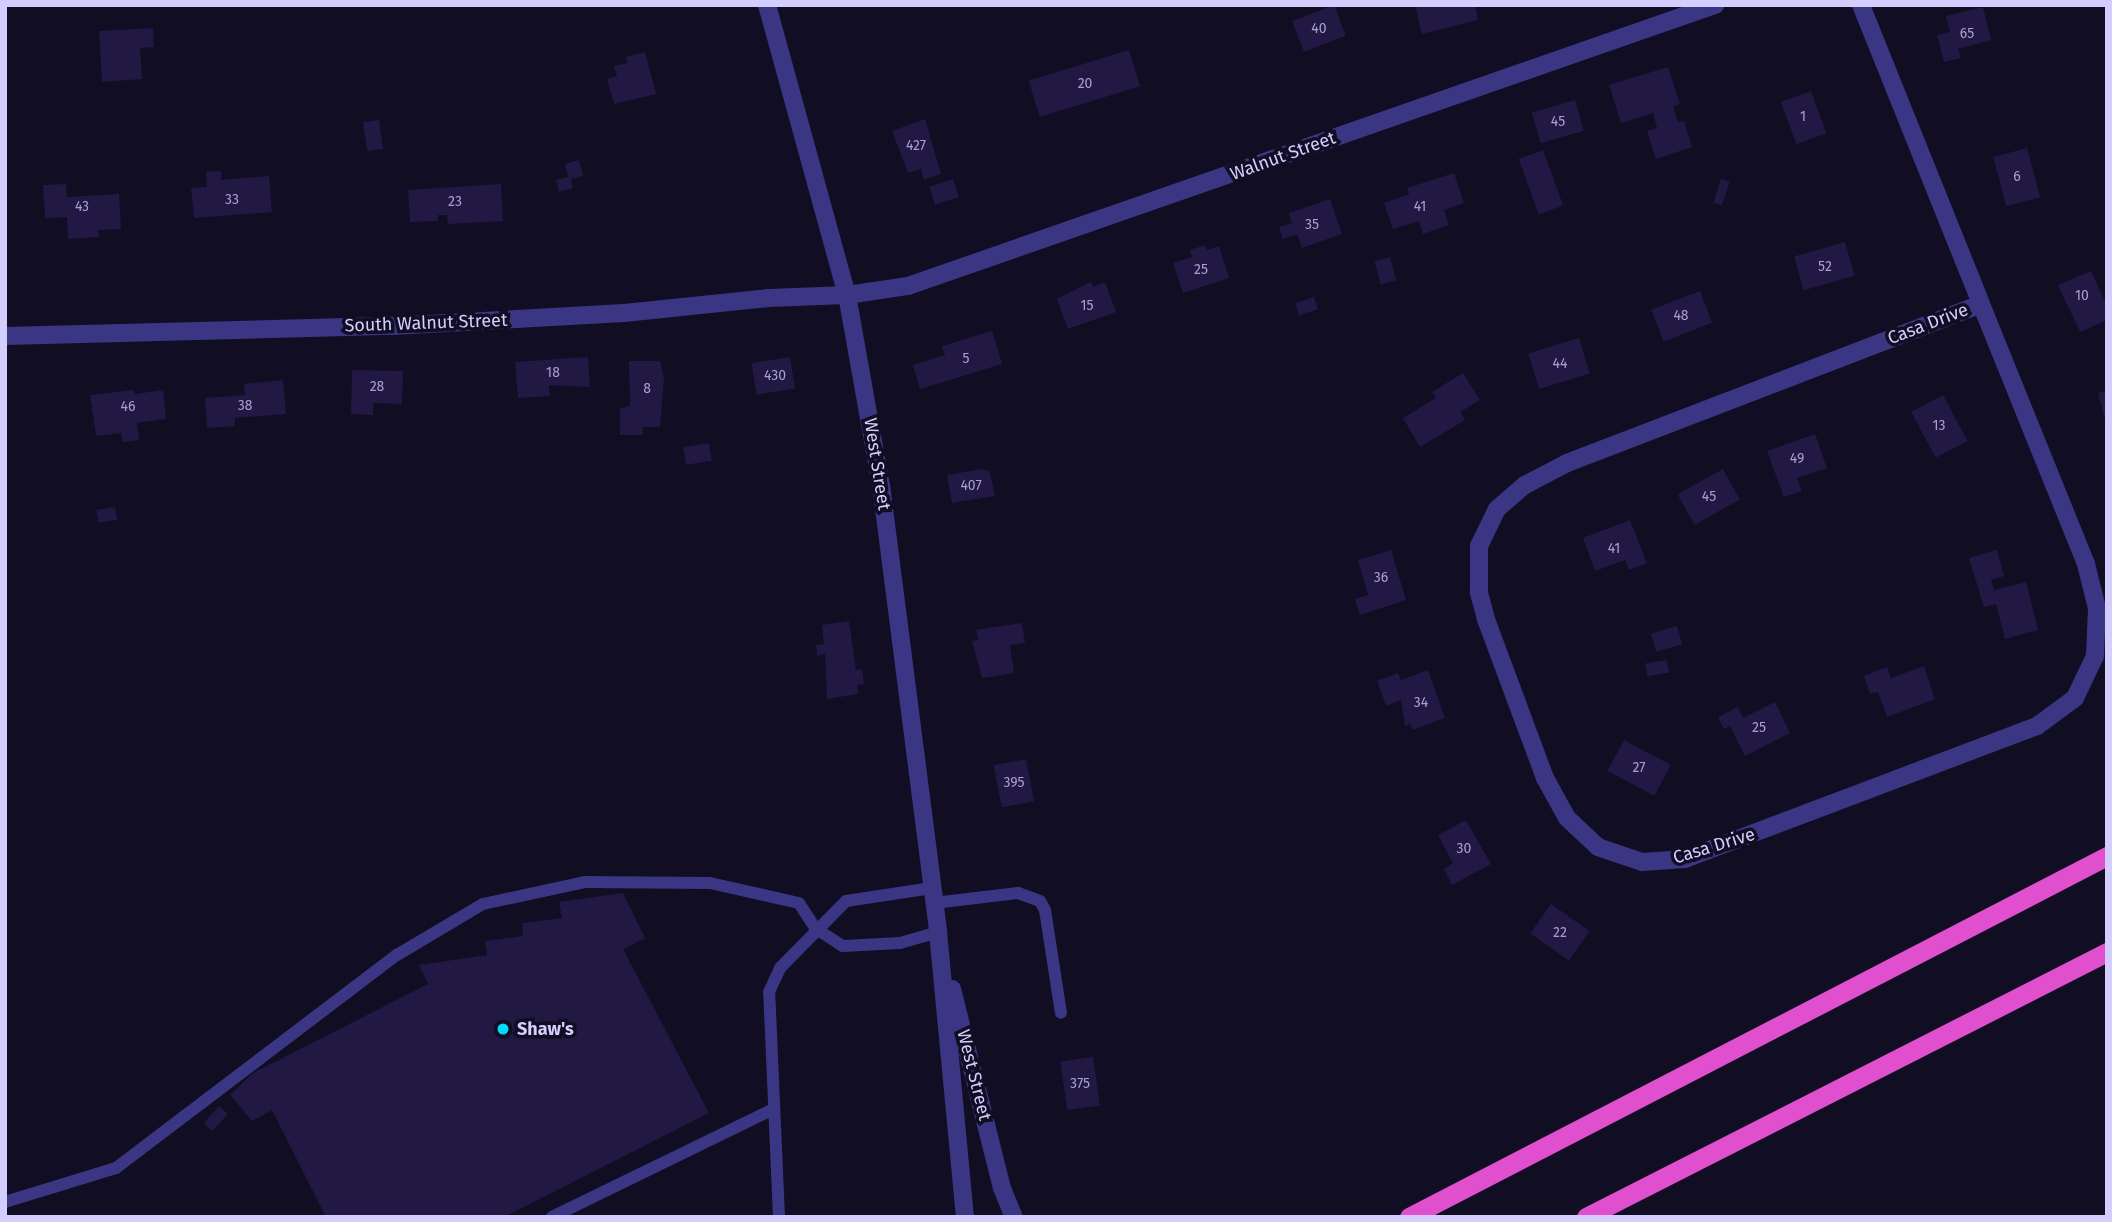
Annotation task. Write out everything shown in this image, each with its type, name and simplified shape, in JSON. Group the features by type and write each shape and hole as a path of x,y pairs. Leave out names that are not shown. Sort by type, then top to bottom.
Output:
{"highway":[{"path":"1409,1217 2107,856"},
{"path":"1586,1217 2107,952"}],"street":[{"name":"West Street","path":"767,5 847,295 881,485 938,932 965,1217"},
{"name":"Walnut Street","path":"847,295 908,286 1715,5"},
{"name":"Casa Drive","path":"1861,5 1982,304 2093,587 2095,656 2075,698 2036,726 1685,859 1642,862 1598,847 1567,818 1545,778 1486,619 1479,592 1479,546 1497,509 1525,485 1567,463 1982,304"},
{"name":"South Walnut Street","path":"5,336 392,326 847,295"},
{"name":"West Street","path":"938,932 1002,1188 1014,1217"}],"lane":[{"path":"5,1202 116,1168 397,955 483,904 585,882 710,883 799,903 815,928 843,946 900,943 938,932"},
{"path":"779,1217 769,992 780,968 815,928 846,901 1018,893 1040,901 1045,910 1062,1013"},
{"path":"552,1217 773,1109"}],"building":[{"path":"1334,5 1346,36 1304,52 1292,21"},
{"path":"1415,5 1475,5 1478,20 1422,34"},
{"path":"1983,7 1991,40 1958,49 1961,58 1944,62 1937,35 1950,32 1946,16"},
{"path":"153,28 154,47 140,48 142,79 102,82 99,31"},
{"path":"1129,50 1140,86 1040,117 1029,81"},
{"path":"645,52 656,94 614,104 607,79 617,76 614,66 627,63 626,57"},
{"path":"1668,67 1680,104 1673,106 1678,122 1684,121 1692,147 1656,159 1647,131 1657,128 1653,113 1621,123 1609,85"},
{"path":"1811,91 1826,133 1796,144 1781,102"},
{"path":"1575,100 1584,131 1541,143 1532,112"},
{"path":"925,119 941,174 924,180 921,169 908,173 892,131"},
{"path":"379,120 383,149 367,151 363,122"},
{"path":"2027,148 2040,197 2006,206 1993,157"},
{"path":"1543,150 1563,205 1539,214 1519,159"},
{"path":"579,160 583,176 571,179 573,188 559,192 556,180 568,177 565,164"},
{"path":"221,171 221,180 269,176 272,212 194,218 191,188 207,187 206,172"},
{"path":"1454,173 1464,203 1444,210 1449,225 1423,234 1419,221 1393,229 1384,203 1409,194 1407,188"},
{"path":"953,179 959,197 935,205 929,187"},
{"path":"1721,179 1730,182 1722,206 1713,203"},
{"path":"66,184 67,197 119,194 121,229 98,230 99,237 68,239 67,217 45,218 43,185"},
{"path":"501,184 503,221 448,224 447,215 438,215 438,221 410,222 408,190"},
{"path":"1330,199 1342,234 1302,248 1297,234 1283,239 1279,227 1292,223 1289,213"},
{"path":"1845,242 1855,276 1804,290 1794,257"},
{"path":"1205,245 1207,250 1219,246 1229,278 1183,293 1173,263 1192,257 1190,250"},
{"path":"1390,257 1396,280 1381,284 1375,261"},
{"path":"2091,271 2107,306 2107,320 2080,332 2058,285"},
{"path":"1091,282 1093,287 1105,282 1116,312 1068,329 1057,299"},
{"path":"1700,291 1712,323 1664,341 1651,310"},
{"path":"1314,297 1318,309 1299,316 1295,303"},
{"path":"992,331 1002,364 920,389 913,365 945,355 942,346"},
{"path":"1579,338 1590,373 1539,389 1528,353"},
{"path":"588,357 590,387 549,385 550,396 518,398 515,362"},
{"path":"790,357 795,389 756,395 751,363"},
{"path":"629,361 660,361 664,377 660,427 643,427 643,435 620,435 620,409 630,405"},
{"path":"352,370 403,371 402,404 373,403 373,415 351,414"},
{"path":"1463,373 1480,400 1460,412 1465,420 1420,447 1403,418 1436,398 1432,392"},
{"path":"283,380 286,414 235,418 235,426 207,428 205,398 245,395 244,384"},
{"path":"134,390 135,394 163,390 166,419 137,423 139,440 122,442 121,433 96,436 90,395"},
{"path":"2107,390 2107,421 2106,422 2098,393"},
{"path":"1943,395 1967,441 1936,458 1911,412"},
{"path":"1815,434 1827,468 1797,478 1802,491 1784,497 1767,451"},
{"path":"709,443 712,461 686,465 683,447"},
{"path":"982,469 990,472 995,496 952,503 947,475"},
{"path":"1723,469 1740,500 1694,525 1678,494"},
{"path":"115,507 117,520 98,523 96,510"},
{"path":"1630,520 1647,563 1629,570 1625,560 1595,571 1583,538"},
{"path":"1391,550 1406,600 1360,615 1355,599 1368,595 1358,560"},
{"path":"1997,550 2004,576 1991,580 1994,590 2026,582 2038,630 2005,639 1996,604 1984,607 1969,558"},
{"path":"849,621 856,670 862,669 864,684 857,685 858,694 827,699 825,654 817,656 816,645 824,644 822,625"},
{"path":"1022,623 1025,643 1010,645 1014,673 982,678 972,641 978,640 976,630"},
{"path":"1677,626 1682,644 1656,652 1651,633"},
{"path":"1667,660 1669,673 1647,676 1645,663"},
{"path":"1924,666 1935,699 1887,717 1878,692 1870,694 1864,676 1887,667 1891,678"},
{"path":"1428,670 1445,718 1413,730 1410,724 1405,726 1401,700 1386,706 1377,681 1398,673 1401,680"},
{"path":"1775,702 1790,733 1745,756 1730,726 1724,729 1718,717 1738,707 1743,718"},
{"path":"1624,740 1671,765 1654,796 1608,771"},
{"path":"1026,759 1034,801 1002,808 994,765"},
{"path":"1466,820 1491,864 1452,885 1444,869 1453,863 1438,835"},
{"name":"Shaw's","path":"623,893 645,938 623,949 709,1113 504,1217 326,1217 272,1110 252,1121 230,1095 253,1073 428,984 419,965 487,955 485,941 523,936 522,923 562,918 559,902"},
{"path":"1551,904 1590,931 1569,960 1530,933"},
{"path":"1093,1057 1100,1106 1067,1110 1060,1062"},
{"path":"219,1106 228,1114 213,1131 204,1123"}],"place":[{"name":"Shaw's","path":"503,1029"}]}
